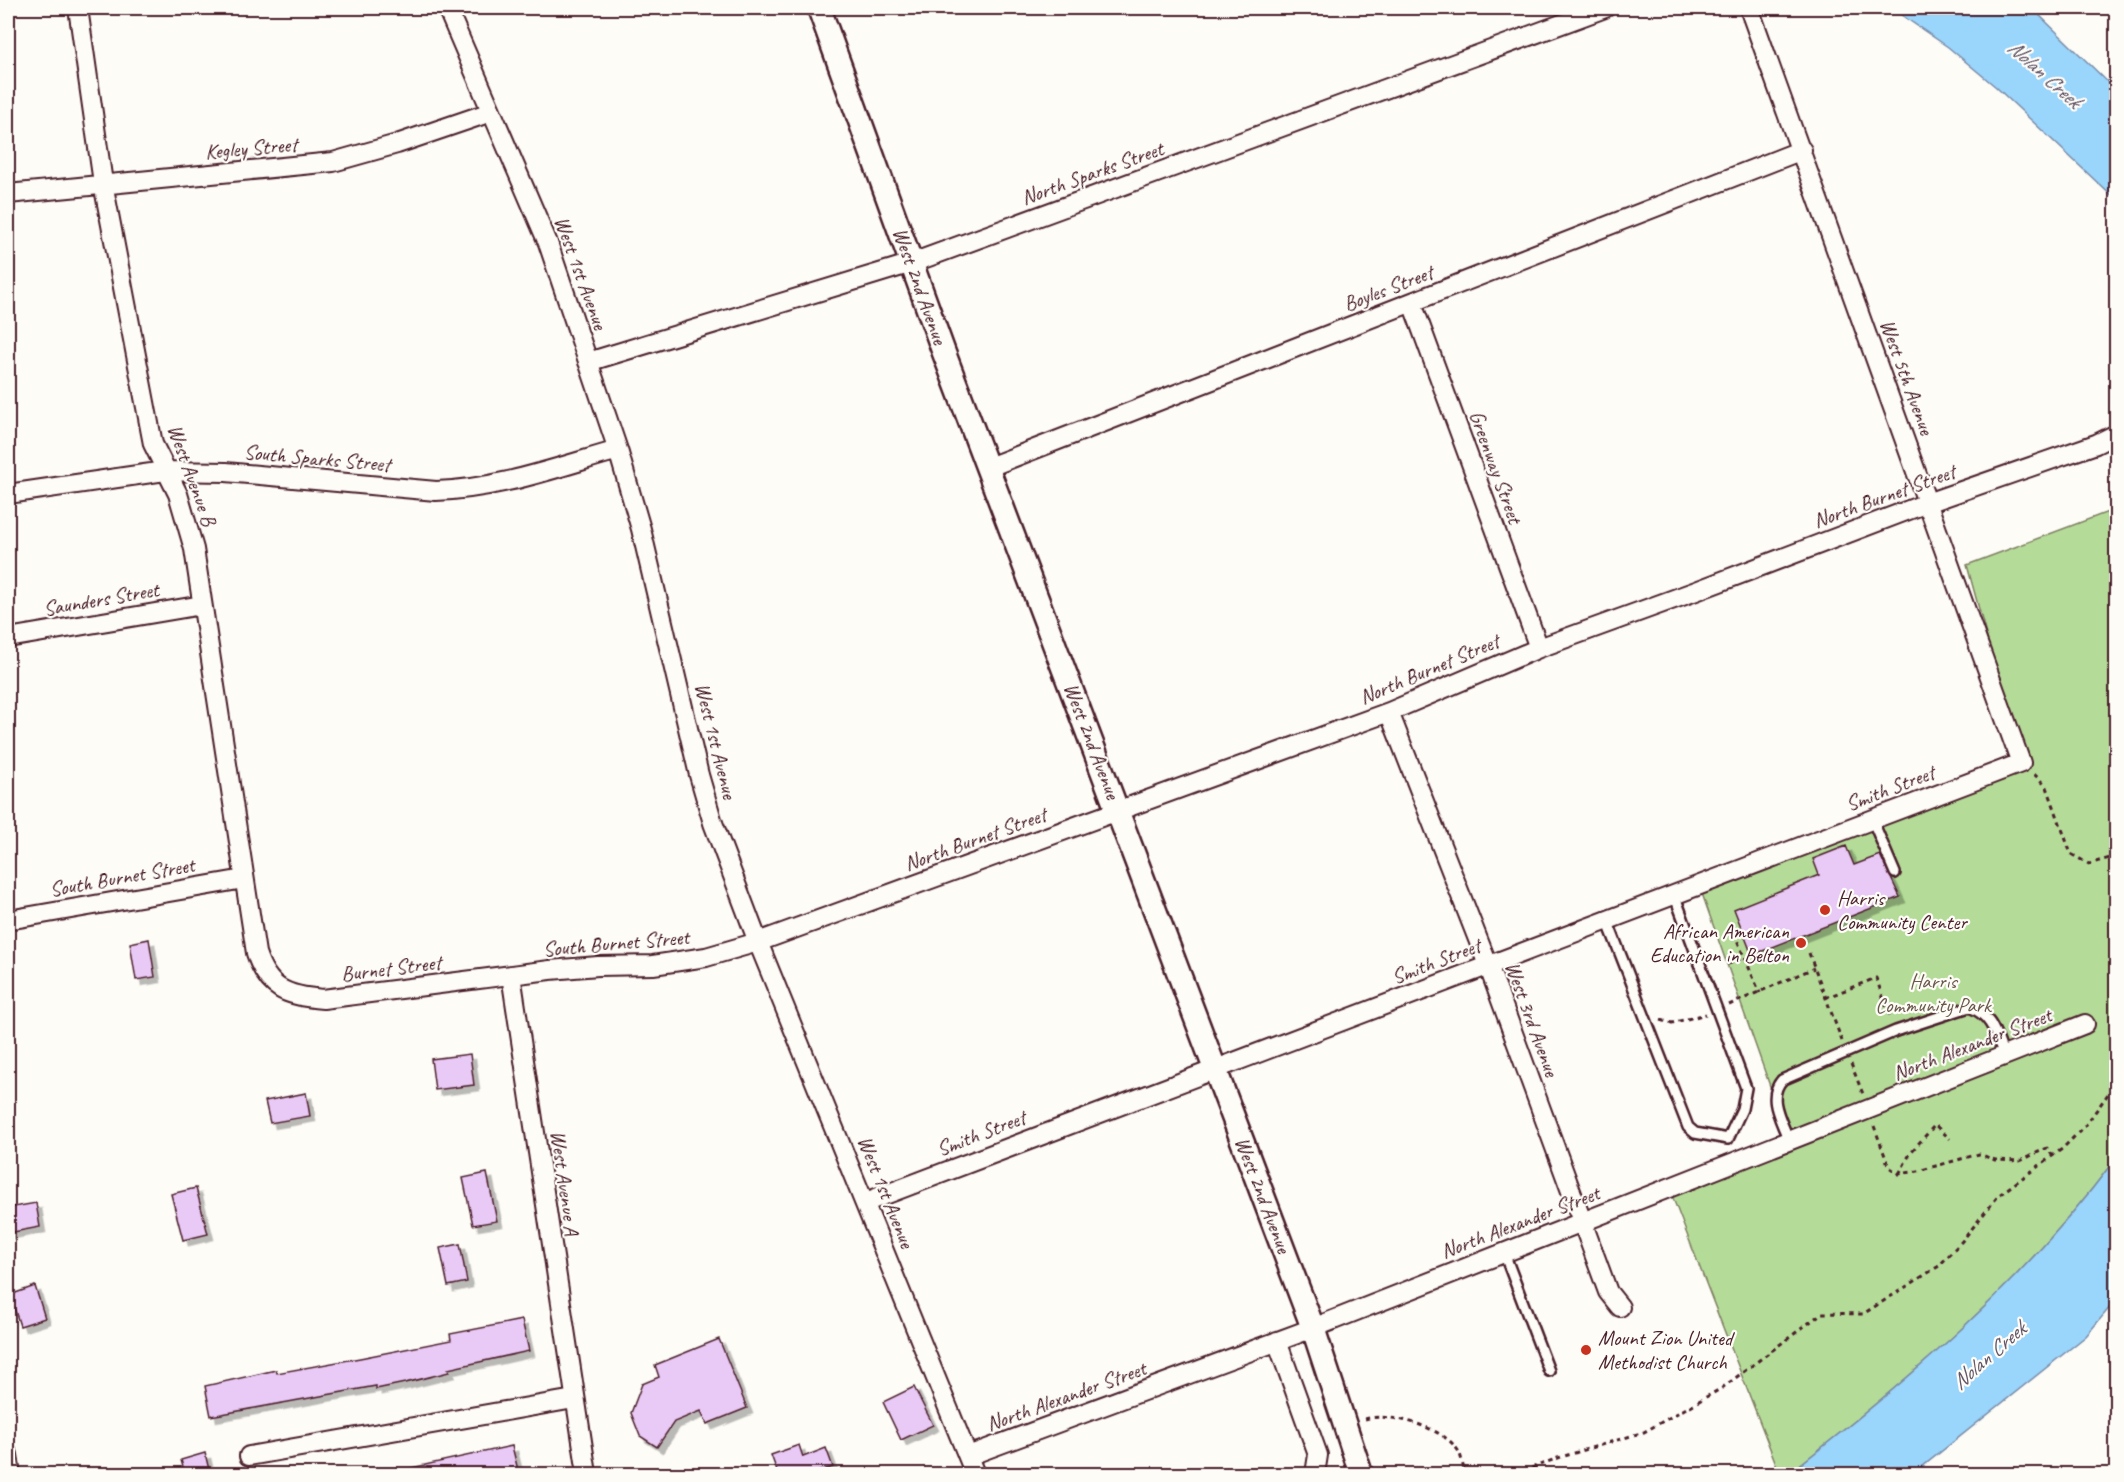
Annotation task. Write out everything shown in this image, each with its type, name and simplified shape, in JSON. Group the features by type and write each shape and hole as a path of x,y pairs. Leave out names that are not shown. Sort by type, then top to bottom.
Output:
{"street":[{"name":"West Avenue B","path":"78,8 103,183 153,444 178,494 190,527 256,953 260,966 278,989"},
{"name":"West 1st Avenue","path":"447,8 548,243 618,450 641,529 699,775 713,823 758,942 866,1202 975,1474"},
{"name":"West 2nd Avenue","path":"819,8 912,263 1313,1328 1361,1473"},
{"name":"North Sparks Street","path":"588,362 912,263 1605,8"},
{"name":"West 5th Avenue","path":"1749,8 2022,763"},
{"name":"Kegley Street","path":"8,194 333,162 397,144 491,112"},
{"name":"Boyles Street","path":"989,467 1802,150"},
{"name":"Greenway Street","path":"1412,303 1539,648"},
{"name":"North Burnet Street","path":"758,942 1389,712 1539,648 1927,503 2096,444 2116,434"},
{"name":"South Sparks Street","path":"8,494 165,471 226,472 415,489 465,490 523,478 618,450"},
{"name":"Saunders Street","path":"8,638 202,605"},
{"name":"West 3rd Avenue","path":"1389,712 1488,965 1608,1292 1620,1307"},
{"name":"Smith Street","path":"866,1202 2022,763"},
{"name":"South Burnet Street","path":"8,920 244,879"},
{"name":"South Burnet Street","path":"511,975 598,966 653,966 706,957 758,942"},
{"name":"Burnet Street","path":"278,989 297,997 323,999 511,975"},
{"name":"West Avenue A","path":"511,975 587,1474"},
{"name":"North Alexander Street","path":"968,1456 1313,1328 2085,1024"},
{"path":"1277,1341 1318,1455 1315,1474"},
{"path":"249,1456 574,1399"},
{"path":"8,1455 11,1474"}],"lane":[{"path":"1872,819 1895,873"},
{"path":"1674,894 1746,1088 1743,1109 1728,1139 1736,1161"},
{"path":"1606,920 1688,1127 1695,1133 1728,1139"},
{"path":"1789,1141 1774,1101 1776,1087 1782,1080 1896,1032 1969,1006 1980,1011 1991,1022 2004,1056"},
{"path":"1504,1253 1549,1371"}],"path":[{"path":"2022,763 2047,787 2071,854 2089,864 2116,856"},
{"path":"1734,933 1760,993"},
{"path":"1728,964 1743,958"},
{"path":"1644,1016 1672,1023 1718,1010 1815,968"},
{"path":"1825,998 1876,978 1896,1032"},
{"path":"1513,1474 1644,1432 1722,1388 1822,1313 1863,1314 1939,1266 1998,1195 2062,1149 2085,1126 2116,1083"},
{"path":"1899,1174 1911,1152 1935,1125 1950,1139"},
{"path":"1346,1424 1376,1415 1400,1419 1428,1429 1448,1440 1459,1452 1465,1474"},
{"path":"1525,1474 1529,1469"}],"green space":[{"name":"Harris Community Park","path":"2116,509 2116,1158 2043,1247 1963,1327 1834,1438 1788,1474 1780,1474 1669,1188 1789,1140 1699,885 2021,763 1967,565"}],"water":[{"name":"Nolan Creek","path":"1891,8 2032,8 2116,90 2116,200 1996,87 1948,47"},
{"name":"Nolan Creek","path":"2116,1158 2116,1300 2086,1336 1913,1474 1788,1474 1921,1365 2004,1288 2043,1247"}],"building":[{"path":"1846,846 1854,865 1880,855 1900,897 1752,955 1734,909 1819,875 1813,859"},
{"path":"149,939 155,977 136,980 130,943"},
{"path":"470,1054 474,1085 435,1090 431,1059"},
{"path":"306,1093 310,1116 270,1123 265,1101"},
{"path":"487,1173 497,1221 473,1225 463,1178"},
{"path":"196,1188 208,1234 183,1240 171,1194"},
{"path":"36,1203 40,1227 8,1233 8,1208"},
{"path":"460,1244 467,1282 448,1286 440,1248"},
{"path":"35,1286 45,1318 20,1326 10,1295"},
{"path":"522,1320 529,1351 448,1369 449,1372 376,1389 376,1386 211,1416 205,1386 276,1370 277,1373 451,1340 450,1334"},
{"path":"719,1339 747,1408 707,1424 701,1411 674,1422 657,1447 640,1436 631,1413 642,1384 659,1377 655,1365"},
{"path":"914,1387 933,1425 901,1440 883,1402"},
{"path":"799,1445 803,1457 826,1448 833,1467 811,1474 778,1474 771,1455"},
{"path":"512,1446 519,1474 412,1474 411,1468"},
{"path":"205,1453 210,1474 185,1474 181,1460"}],"place":[{"name":"Harris Community Center","path":"1825,910"},
{"name":"African American Education in Belton","path":"1801,943"},
{"name":"Mount Zion United Methodist Church","path":"1586,1350"}]}
